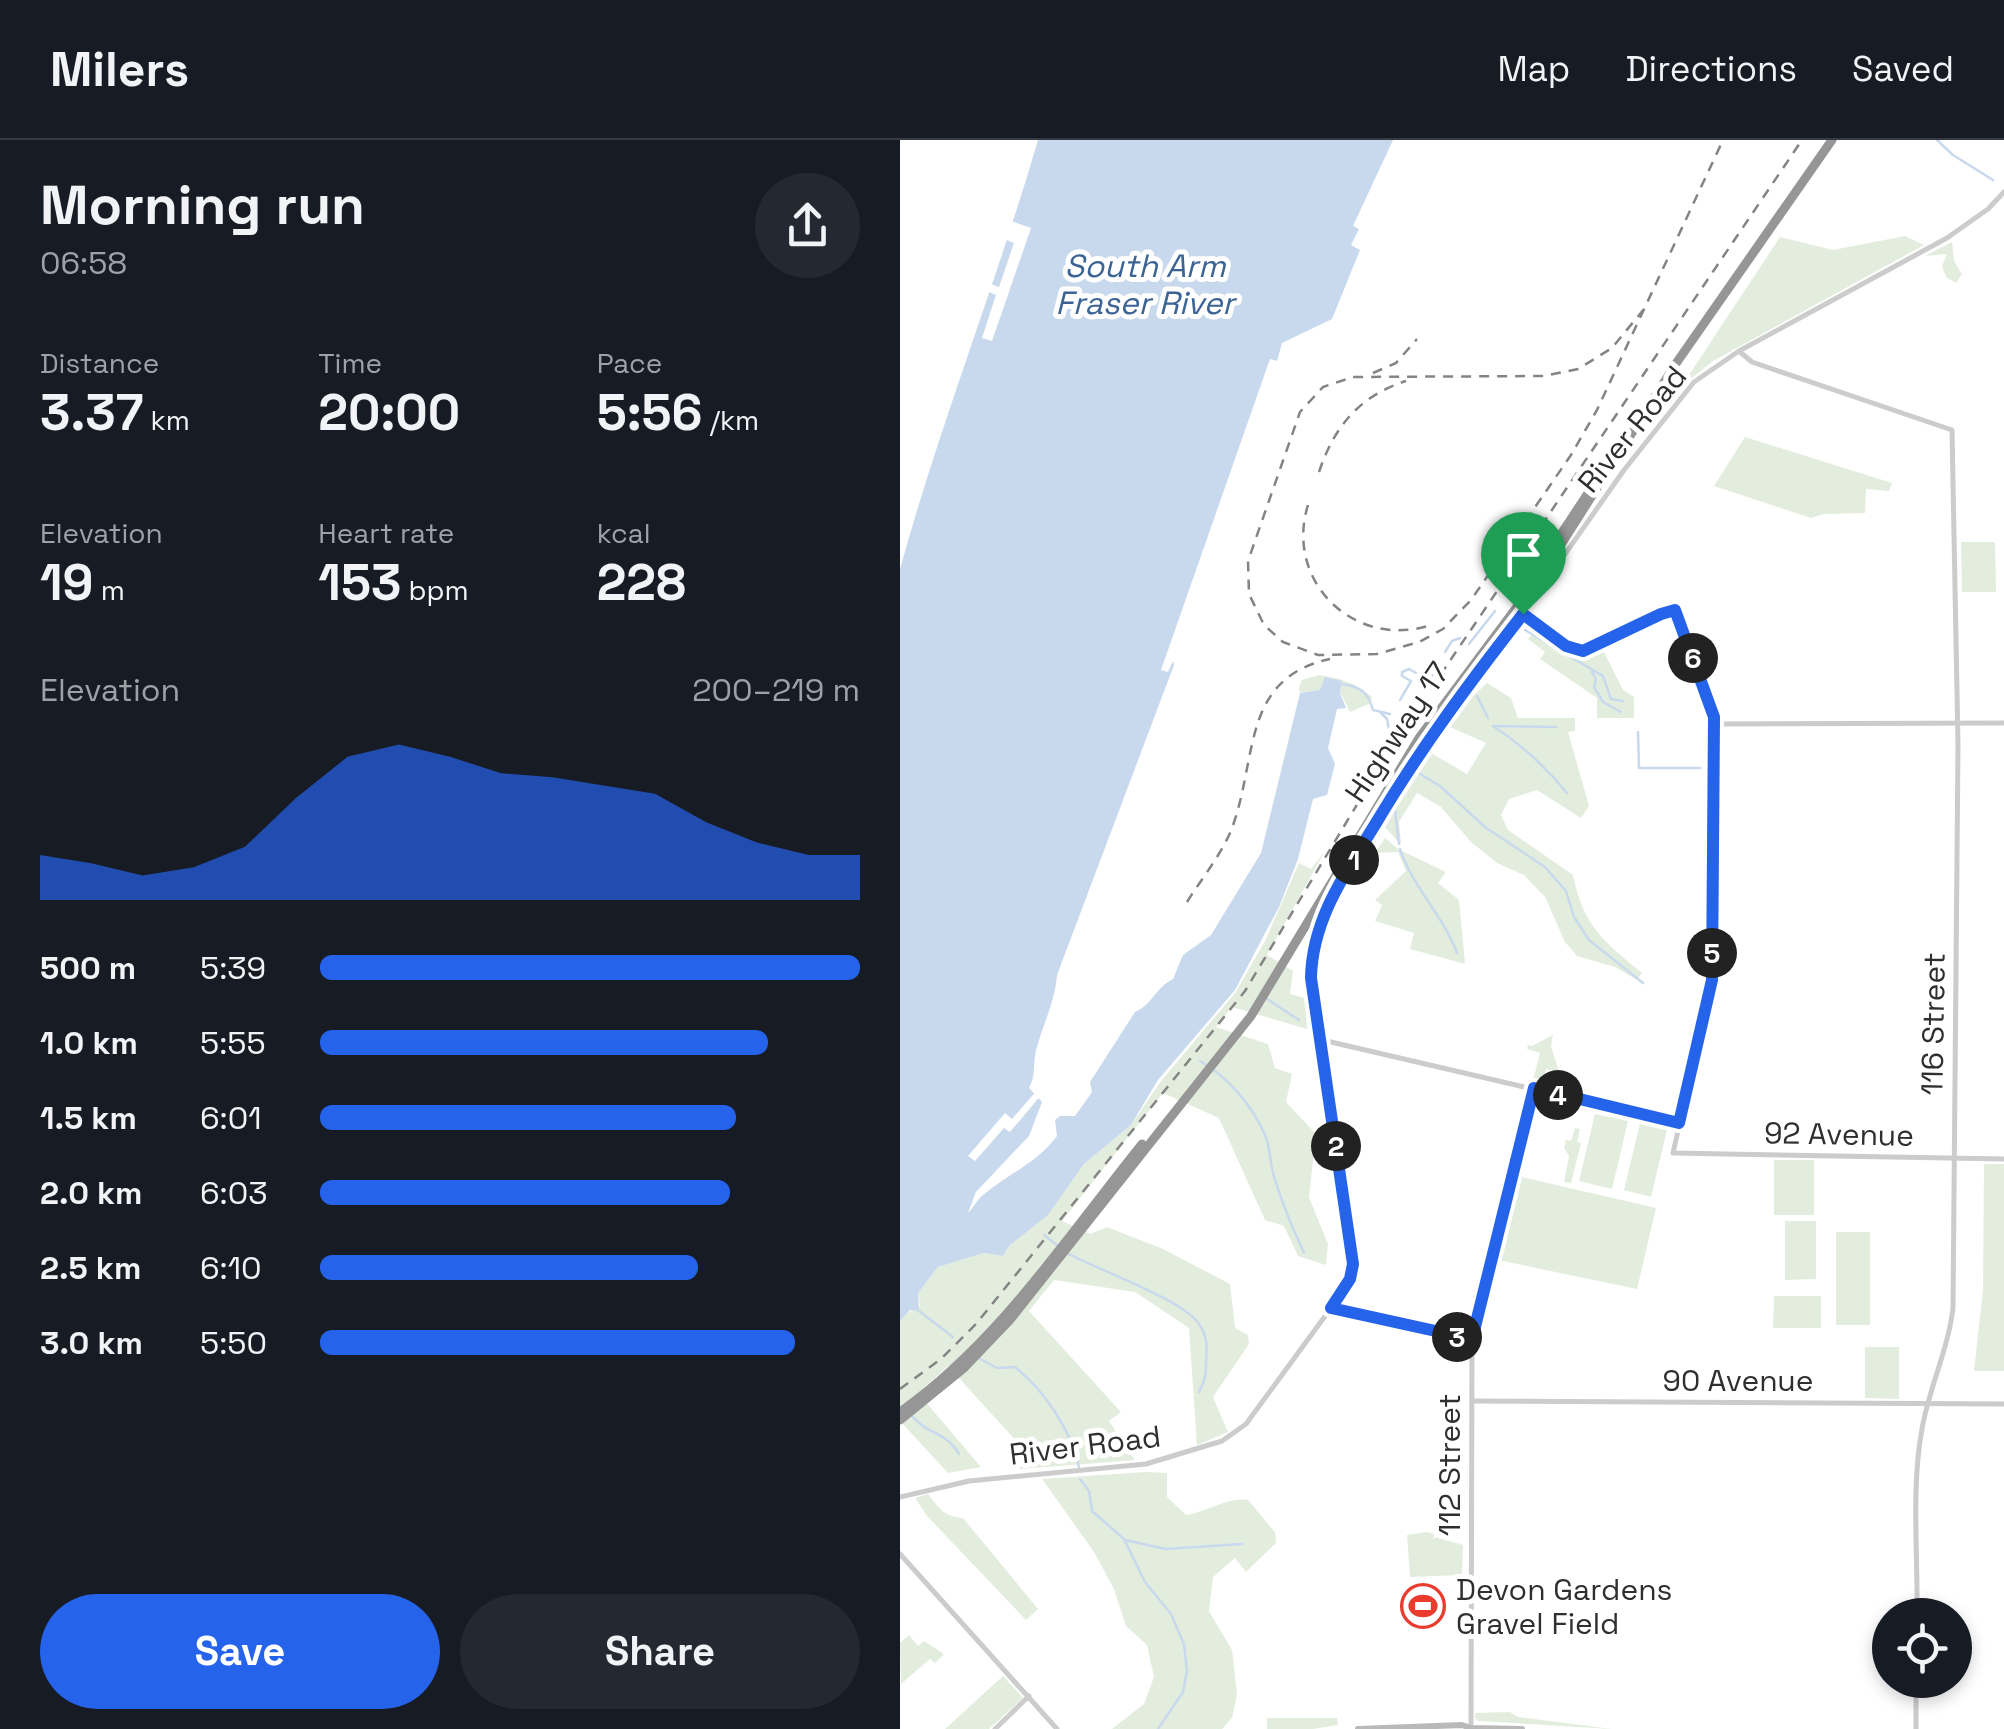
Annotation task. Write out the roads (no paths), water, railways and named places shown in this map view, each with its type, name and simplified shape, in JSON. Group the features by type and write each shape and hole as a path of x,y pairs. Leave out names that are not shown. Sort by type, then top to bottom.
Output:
{"highway":[{"name":"Highway 17","path":"906,1412 982,1345 1262,996 1408,746 1542,563 1673,359 1829,140"}],"main road":[{"path":"1358,1729 1444,1724 1470,1729 1522,1729"}],"street":[{"name":"River Road","path":"900,1497 969,1481 1146,1464 1222,1441 1246,1424 1350,1279 1353,1264 1318,1039 1311,963 1327,905 1426,742 1676,402 1700,378 1740,351 1934,246 1975,219 2004,192"},
{"name":"116 Street","path":"1740,351 1748,361 1952,430 1958,723 1951,1322 1928,1404 1919,1462 1917,1598"},
{"path":"1318,1039 1679,1123 1712,980 1713,712 1675,610 1583,651 1566,646 1523,614"},
{"path":"1714,724 2004,723"},
{"name":"112 Street","path":"1470,1729 1472,1339 1534,1088"},
{"name":"92 Avenue","path":"1679,1123 1672,1154 2004,1159"},
{"path":"1331,1308 1472,1339"},
{"name":"90 Avenue","path":"1472,1401 2004,1404"},
{"path":"900,1554 1057,1729"},
{"path":"995,1729 1029,1696"},
{"path":"1916,1698 1916,1729"}],"water":[{"name":"South Arm Fraser River","path":"1038,140 1393,140 1353,226 1359,229 1351,245 1360,250 1332,319 1282,343 1277,361 1270,359 1161,670 1168,672 1173,661 1174,665 1057,975 1029,1088 1042,1102 1029,1136 976,1192 968,1213 983,1195 1049,1145 1057,1136 1055,1120 1075,1116 1092,1092 1090,1082 1135,1012 1173,979 1183,955 1211,935 1261,853 1300,693 1320,690 1325,677 1342,681 1340,693 1346,708 1337,709 1328,748 1335,764 1327,795 1313,799 1298,859 1279,907 1235,990 1158,1080 1131,1125 1084,1164 1048,1215 1010,1245 1003,1256 984,1253 938,1267 918,1293 919,1311 910,1310 900,1321 900,569"}],"waterway":[{"path":"1937,140 1993,180"},
{"path":"1469,644 1495,611"},
{"path":"1525,630 1603,676 1611,699 1623,701"},
{"path":"1445,652 1452,641 1460,638"},
{"path":"1574,658 1585,658 1601,650"},
{"path":"1400,700 1411,681 1402,672 1409,669 1416,673"},
{"path":"1592,672 1596,679 1594,687 1603,702 1621,712"},
{"path":"1427,678 1436,674"},
{"path":"1342,684 1363,691 1373,710 1390,714"},
{"path":"1477,696 1488,718"},
{"path":"1381,713 1389,729"},
{"path":"1493,726 1533,756 1567,793"},
{"path":"1494,726 1556,727"},
{"path":"1638,732 1639,768 1700,768"},
{"path":"1417,772 1440,786 1485,827 1545,867 1566,891 1574,917 1589,940 1643,983"},
{"path":"1394,802 1399,844"},
{"path":"1400,849 1457,953"},
{"path":"1267,999 1299,1020"},
{"path":"1200,1061 1229,1083 1260,1124 1280,1194 1304,1253"},
{"path":"1044,1235 1057,1245"},
{"path":"1067,1253 1190,1314 1204,1333 1207,1347 1205,1378 1199,1392"},
{"path":"919,1311 953,1337"},
{"path":"980,1359 997,1368 1015,1367 1036,1387 1063,1425 1079,1467"},
{"path":"912,1416 949,1441 959,1454"},
{"path":"1080,1479 1089,1491 1092,1511 1124,1539 1145,1582 1171,1614 1184,1644 1187,1671 1183,1692 1158,1729"},
{"path":"1125,1540 1166,1549 1242,1544"}],"railway":[{"path":"1644,309 1612,348 1578,369 1544,376 1353,377 1323,387 1300,412 1248,561 1249,594 1264,625 1283,642 1318,655 1377,654 1419,642 1443,629 1471,600 1571,455 1597,410 1723,140"},
{"path":"900,1389 941,1359 976,1324 1245,991 1391,748 1802,140"},
{"path":"1373,373 1396,363 1417,339"},
{"path":"1319,472 1332,441 1350,415 1375,395 1406,381"},
{"path":"1308,505 1303,533 1306,560 1316,583 1332,603 1352,618 1376,628 1403,630 1431,625"},
{"path":"1187,902 1232,828 1257,724 1267,702 1281,684 1301,669 1330,659"}],"place":[{"name":"Devon Gardens Gravel Field","path":"1423,1606"}]}
